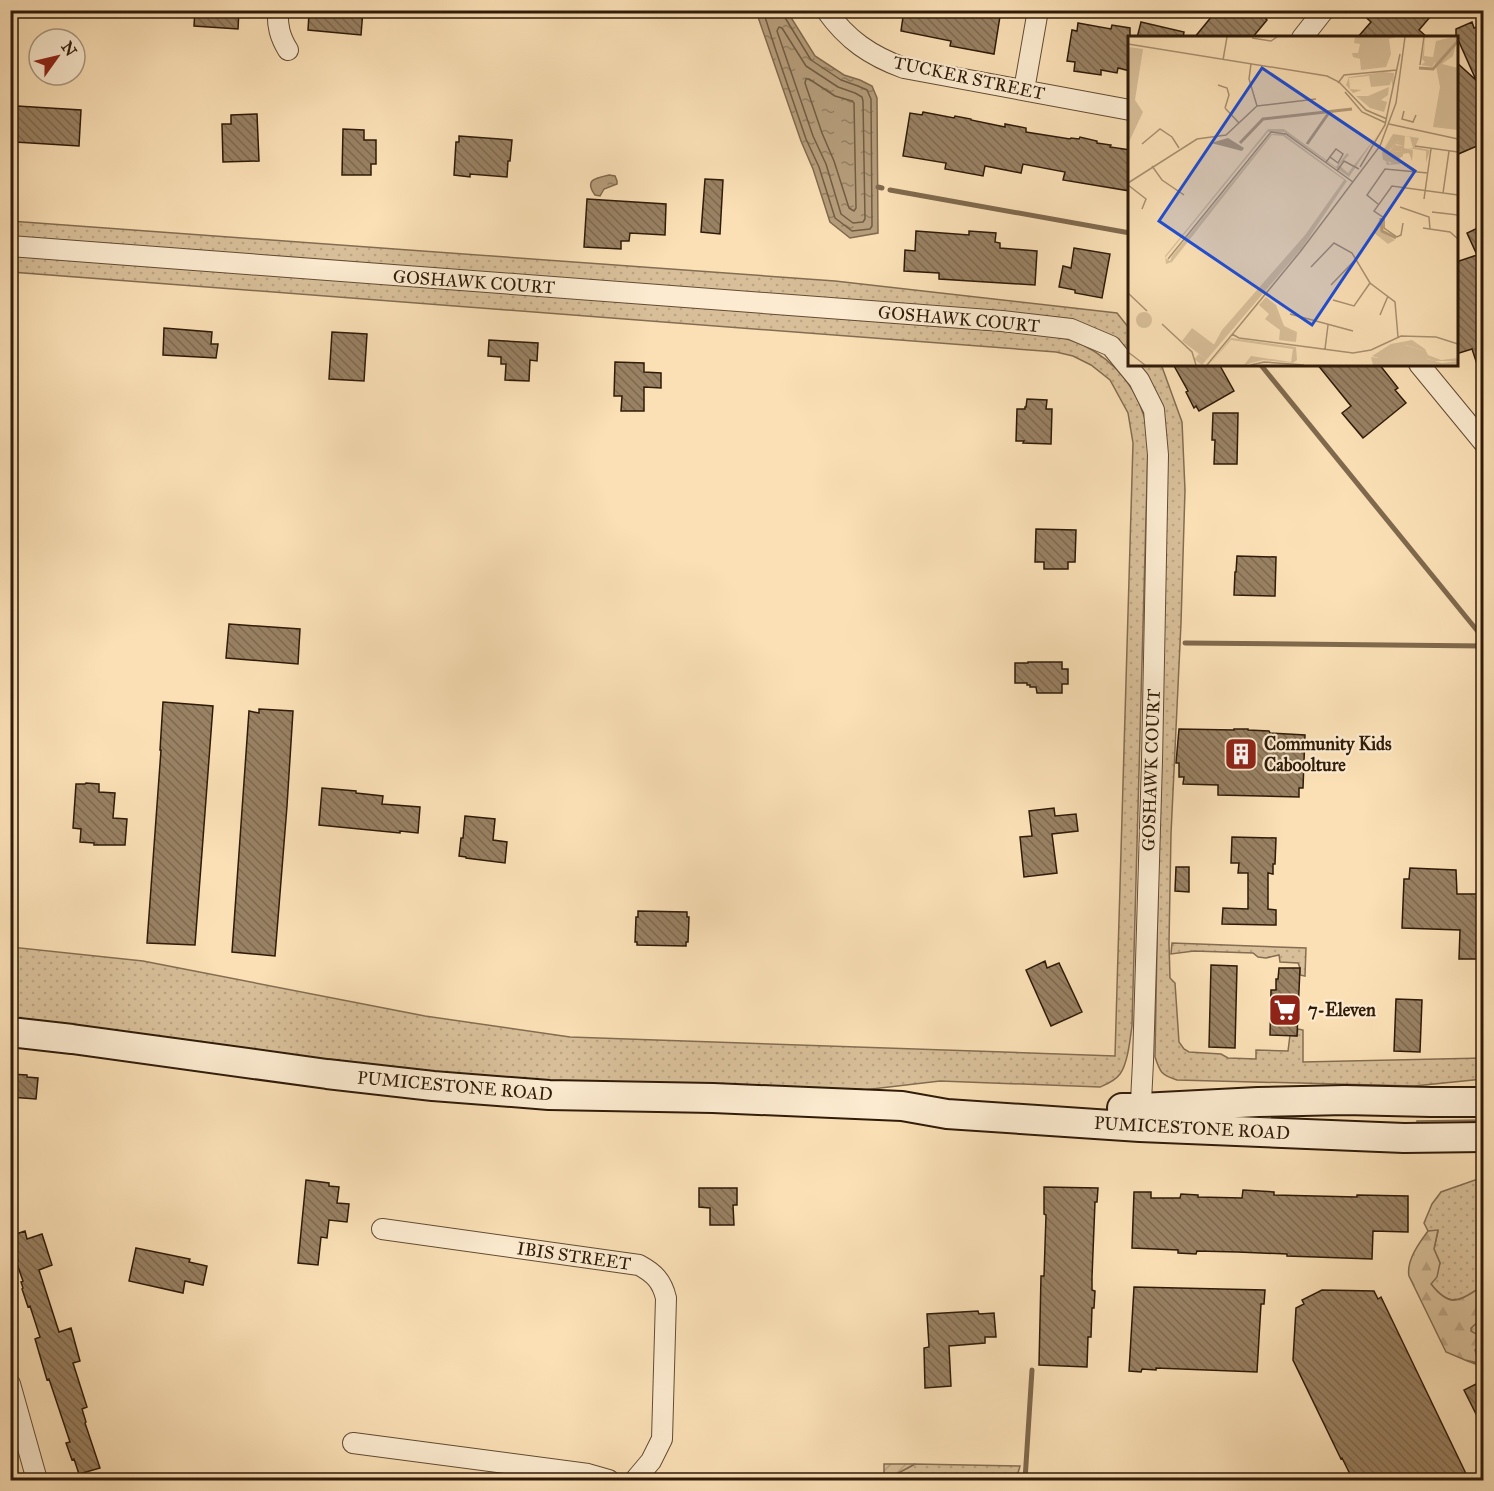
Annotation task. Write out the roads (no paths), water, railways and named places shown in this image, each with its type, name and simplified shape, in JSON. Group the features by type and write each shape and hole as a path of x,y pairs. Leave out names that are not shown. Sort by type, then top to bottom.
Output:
{"main road":[{"name":"PUMICESTONE ROAD","path":"10,1032 92,1041 327,1074 433,1086 549,1095 713,1098 902,1106 942,1100 1404,1138 1484,1137"},
{"name":"PUMICESTONE ROAD","path":"1140,1117 1258,1102 1345,1100 1484,1102"}],"street":[{"path":"278,10 278,28 288,50"},
{"name":"TUCKER STREET","path":"826,10 844,33 864,48 883,60 904,68 1128,110"},
{"path":"1024,90 1038,10"},
{"path":"1304,36 1324,10"},
{"name":"GOSHAWK COURT","path":"10,246 1002,321 1071,329 1111,346 1139,380 1154,410 1158,455 1140,1117"},
{"path":"1421,366 1484,442"},
{"name":"IBIS STREET","path":"382,1228 639,1265 651,1272 664,1288 666,1298 662,1439 651,1461 635,1480"},
{"path":"10,1384 37,1480"},
{"path":"353,1443 588,1474 609,1480"}],"water":[{"path":"759,11 787,11 815,56 844,75 872,86 877,98 878,233 850,238 830,222 758,17"},
{"path":"609,175 615,176 617,184 604,189 600,196 595,195 591,186 593,180"}],"waterway":[{"path":"878,187 882,188"},
{"path":"890,190 1128,233"},
{"path":"1262,366 1484,639"},
{"path":"1185,643 1484,646"},
{"path":"1025,1480 1032,1370"}],"place":[{"name":"Community Kids Caboolture","path":"1241,754"},
{"name":"7-Eleven","path":"1285,1010"}]}
